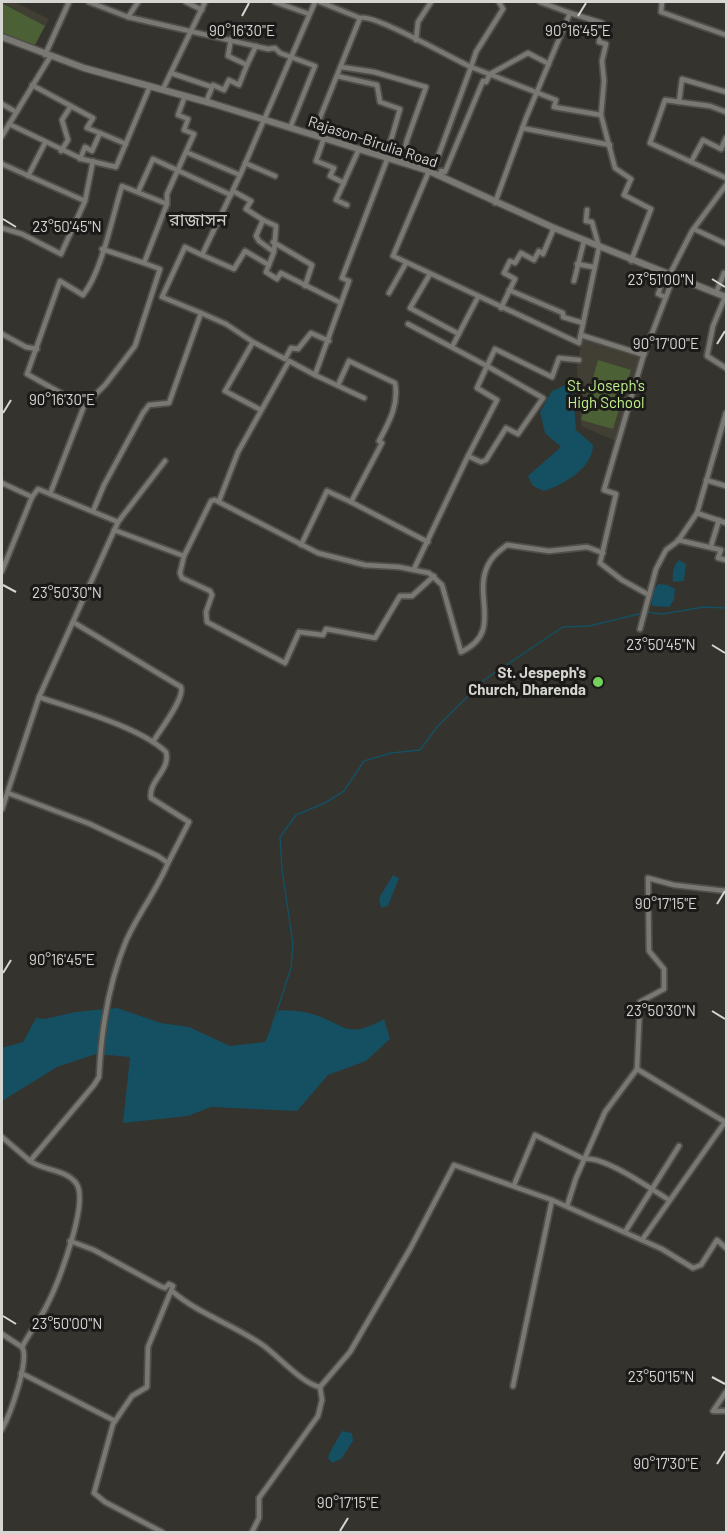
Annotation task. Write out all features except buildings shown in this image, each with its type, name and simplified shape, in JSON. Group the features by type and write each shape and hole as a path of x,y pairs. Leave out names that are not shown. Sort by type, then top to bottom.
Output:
{"street":[{"path":"2,136 48,56 69,2"},
{"path":"89,2 128,17 256,46 275,48 280,53 315,66 290,128"},
{"path":"128,17 138,2"},
{"path":"186,2 202,10"},
{"path":"163,89 205,2"},
{"path":"275,2 309,14"},
{"path":"202,255 232,193 315,2"},
{"path":"320,2 360,18 365,16 382,22 471,67 556,100 554,107 601,115"},
{"path":"416,40 418,22 431,2"},
{"path":"499,2 502,9 476,52 430,172 393,256 579,343 599,247 592,222 586,221 587,210"},
{"path":"540,2 602,23 598,42 606,44 602,61 604,81 601,115 615,168 631,179 624,195 651,209 631,261"},
{"path":"662,2 661,12 726,36"},
{"path":"495,203 522,128 570,13"},
{"path":"313,135 360,18"},
{"name":"Rajason-Birulia Road","path":"2,37 48,56 264,119 430,172 495,203 631,261 726,297"},
{"path":"231,39 228,56 247,65"},
{"path":"171,73 224,90 229,80 239,85 256,46"},
{"path":"441,176 441,171 445,172 460,134 462,135 483,81 486,82 490,74 526,53 549,64"},
{"path":"341,67 374,72 426,87 407,140 402,162"},
{"path":"315,375 349,281 342,278 387,157 400,109 380,102 377,85 337,76"},
{"path":"679,102 682,79 726,92"},
{"path":"32,86 93,118 87,128 126,144"},
{"path":"6,126 80,159 116,167 150,86"},
{"path":"206,102 212,87"},
{"path":"144,263 167,204 167,194 194,134 184,130 188,119 178,115 185,96"},
{"path":"726,112 710,106 665,100 650,144 726,178"},
{"path":"2,104 16,112"},
{"path":"62,151 68,140 62,120 71,106"},
{"path":"522,128 610,145"},
{"path":"80,159 85,147 92,151 100,133"},
{"path":"324,138 316,161 334,168 330,176 344,183"},
{"path":"691,162 703,140 721,149 726,138"},
{"path":"28,176 45,143"},
{"path":"347,205 336,200 359,149"},
{"path":"186,152 240,175"},
{"path":"138,192 153,159 251,201 246,209 276,226 274,252 266,272 277,279 281,273 341,303"},
{"path":"2,228 22,234 61,254 85,201 93,162"},
{"path":"245,163 275,177"},
{"path":"2,164 85,201"},
{"path":"649,595 606,570 600,563 616,494 604,490 644,355 672,275 694,229 726,185"},
{"path":"84,406 27,374 60,281 85,294 98,267 122,186 167,204"},
{"path":"263,220 256,236 274,252"},
{"path":"501,308 515,279 504,273 510,261 515,263 521,253 534,260 539,251 543,254 554,228"},
{"path":"694,229 726,244"},
{"path":"251,255 259,241"},
{"path":"574,281 584,241"},
{"path":"273,242 312,265 306,286"},
{"path":"162,297 185,247 234,269 245,251 269,265"},
{"path":"50,494 84,406 105,385 135,346 160,269 102,249"},
{"path":"389,292 406,262"},
{"path":"577,264 593,267"},
{"path":"716,293 724,273"},
{"path":"430,274 411,308 459,334"},
{"path":"660,289 658,294 665,297"},
{"path":"509,290 563,313 563,317 583,323"},
{"path":"151,292 225,324 253,342 364,398"},
{"path":"452,347 478,297"},
{"path":"726,297 713,326 706,356 726,368"},
{"path":"93,512 104,484 143,413 149,405 169,403 201,313"},
{"path":"408,324 543,398 518,435 506,428 486,460 481,462 468,456"},
{"path":"219,501 238,452 287,360 291,348 298,350 311,333 329,340"},
{"path":"2,334 26,347 37,349"},
{"path":"581,335 644,355"},
{"path":"253,342 225,392 261,410"},
{"path":"414,569 497,399 477,388 495,349 552,377 559,358 579,360"},
{"path":"338,385 349,361 395,383 397,396 391,418 379,441 382,443 351,502"},
{"path":"640,629 656,569 666,550 678,540 697,513 726,413"},
{"path":"2,809 39,697 114,530 165,461"},
{"path":"706,480 726,486"},
{"path":"2,483 32,496"},
{"path":"2,571 32,496 38,489 118,522"},
{"path":"301,545 327,491 428,542"},
{"path":"434,576 412,596 400,596 375,638 327,629 323,635 299,632 285,663 207,622 206,612 212,596 210,591 182,578 180,573 184,556 204,512 211,501 219,501 318,553 365,565 414,569 434,576 442,585 461,652 469,648 486,623 486,571 492,558 507,544 549,551 587,548 603,553"},
{"path":"697,513 726,523"},
{"path":"711,546 719,520"},
{"path":"114,530 184,556"},
{"path":"678,540 721,550 718,558 726,560"},
{"path":"73,622 181,687 182,694 179,701 153,742"},
{"path":"30,1161 99,1077 107,1008 127,939 189,822 151,798 150,793 164,770 168,755 153,742 90,714 39,697"},
{"path":"8,793 90,824 168,863"},
{"path":"567,1206 584,1159 605,1112 636,1069 640,1002 664,989 664,969 649,951 648,878 675,885 726,891"},
{"path":"636,1069 725,1121 642,1240"},
{"path":"513,1185 535,1135 584,1159 591,1158 669,1200"},
{"path":"2,1137 38,1167 58,1172 78,1185 78,1211 56,1286 22,1347"},
{"path":"625,1232 679,1146"},
{"path":"320,1387 340,1366 360,1334 454,1165 567,1206 642,1240 693,1268 701,1265 717,1240 726,1248"},
{"path":"513,1386 552,1200"},
{"path":"70,1241 94,1250 160,1286 165,1288 169,1284 173,1286 162,1308 148,1347 147,1387 132,1396 115,1421 109,1434 95,1495 162,1533"},
{"path":"172,1291 207,1315 257,1341 308,1382 320,1387"},
{"path":"2,1334 22,1347 26,1359 13,1408 2,1429"},
{"path":"21,1373 84,1408 115,1421"},
{"path":"252,1533 259,1518 259,1498 318,1416 322,1400 320,1387"},
{"path":"726,1392 713,1411 726,1411"}],"shaded area":[{"path":"2,2 15,2 49,19 31,53 2,36 44,26"},
{"path":"583,335 643,356 618,442 581,426 577,367"}],"green space":[{"path":"2,3 45,26 31,52 2,36"},
{"name":"St. Joseph's High School","path":"598,360 631,370 613,429 581,420"}],"water":[{"path":"566,385 573,389 576,430 593,445 592,453 583,468 576,474 560,485 544,491 533,486 528,476 561,447 545,433 540,412 552,391"},
{"path":"679,560 686,564 684,581 673,582 673,570"},
{"path":"658,584 668,585 675,589 674,600 669,607 652,606 652,593"},
{"path":"393,875 399,878 388,906 381,908 379,898"},
{"path":"117,1008 161,1023 189,1027 230,1046 265,1042 279,1010 305,1012 351,1029 370,1026 384,1019 390,1039 366,1061 328,1075 297,1111 211,1107 188,1116 123,1123 130,1057 96,1054 57,1067 2,1101 2,1048 23,1042 36,1018 45,1019 75,1012"},
{"path":"342,1431 352,1433 353,1441 341,1459 332,1463 328,1458 329,1454"}],"waterway":[{"path":"647,612 662,614 704,607 726,608"},
{"path":"271,1029 291,968 293,944 282,870 280,837 296,815 325,803 344,791 364,761 391,753 420,750 437,727 484,680 563,627 589,626 643,613"}],"place":[{"name":"St. Jespeph's Church, Dharenda","path":"598,682"}],"district":[{"name":"রাজাসন","path":"198,220"}]}
